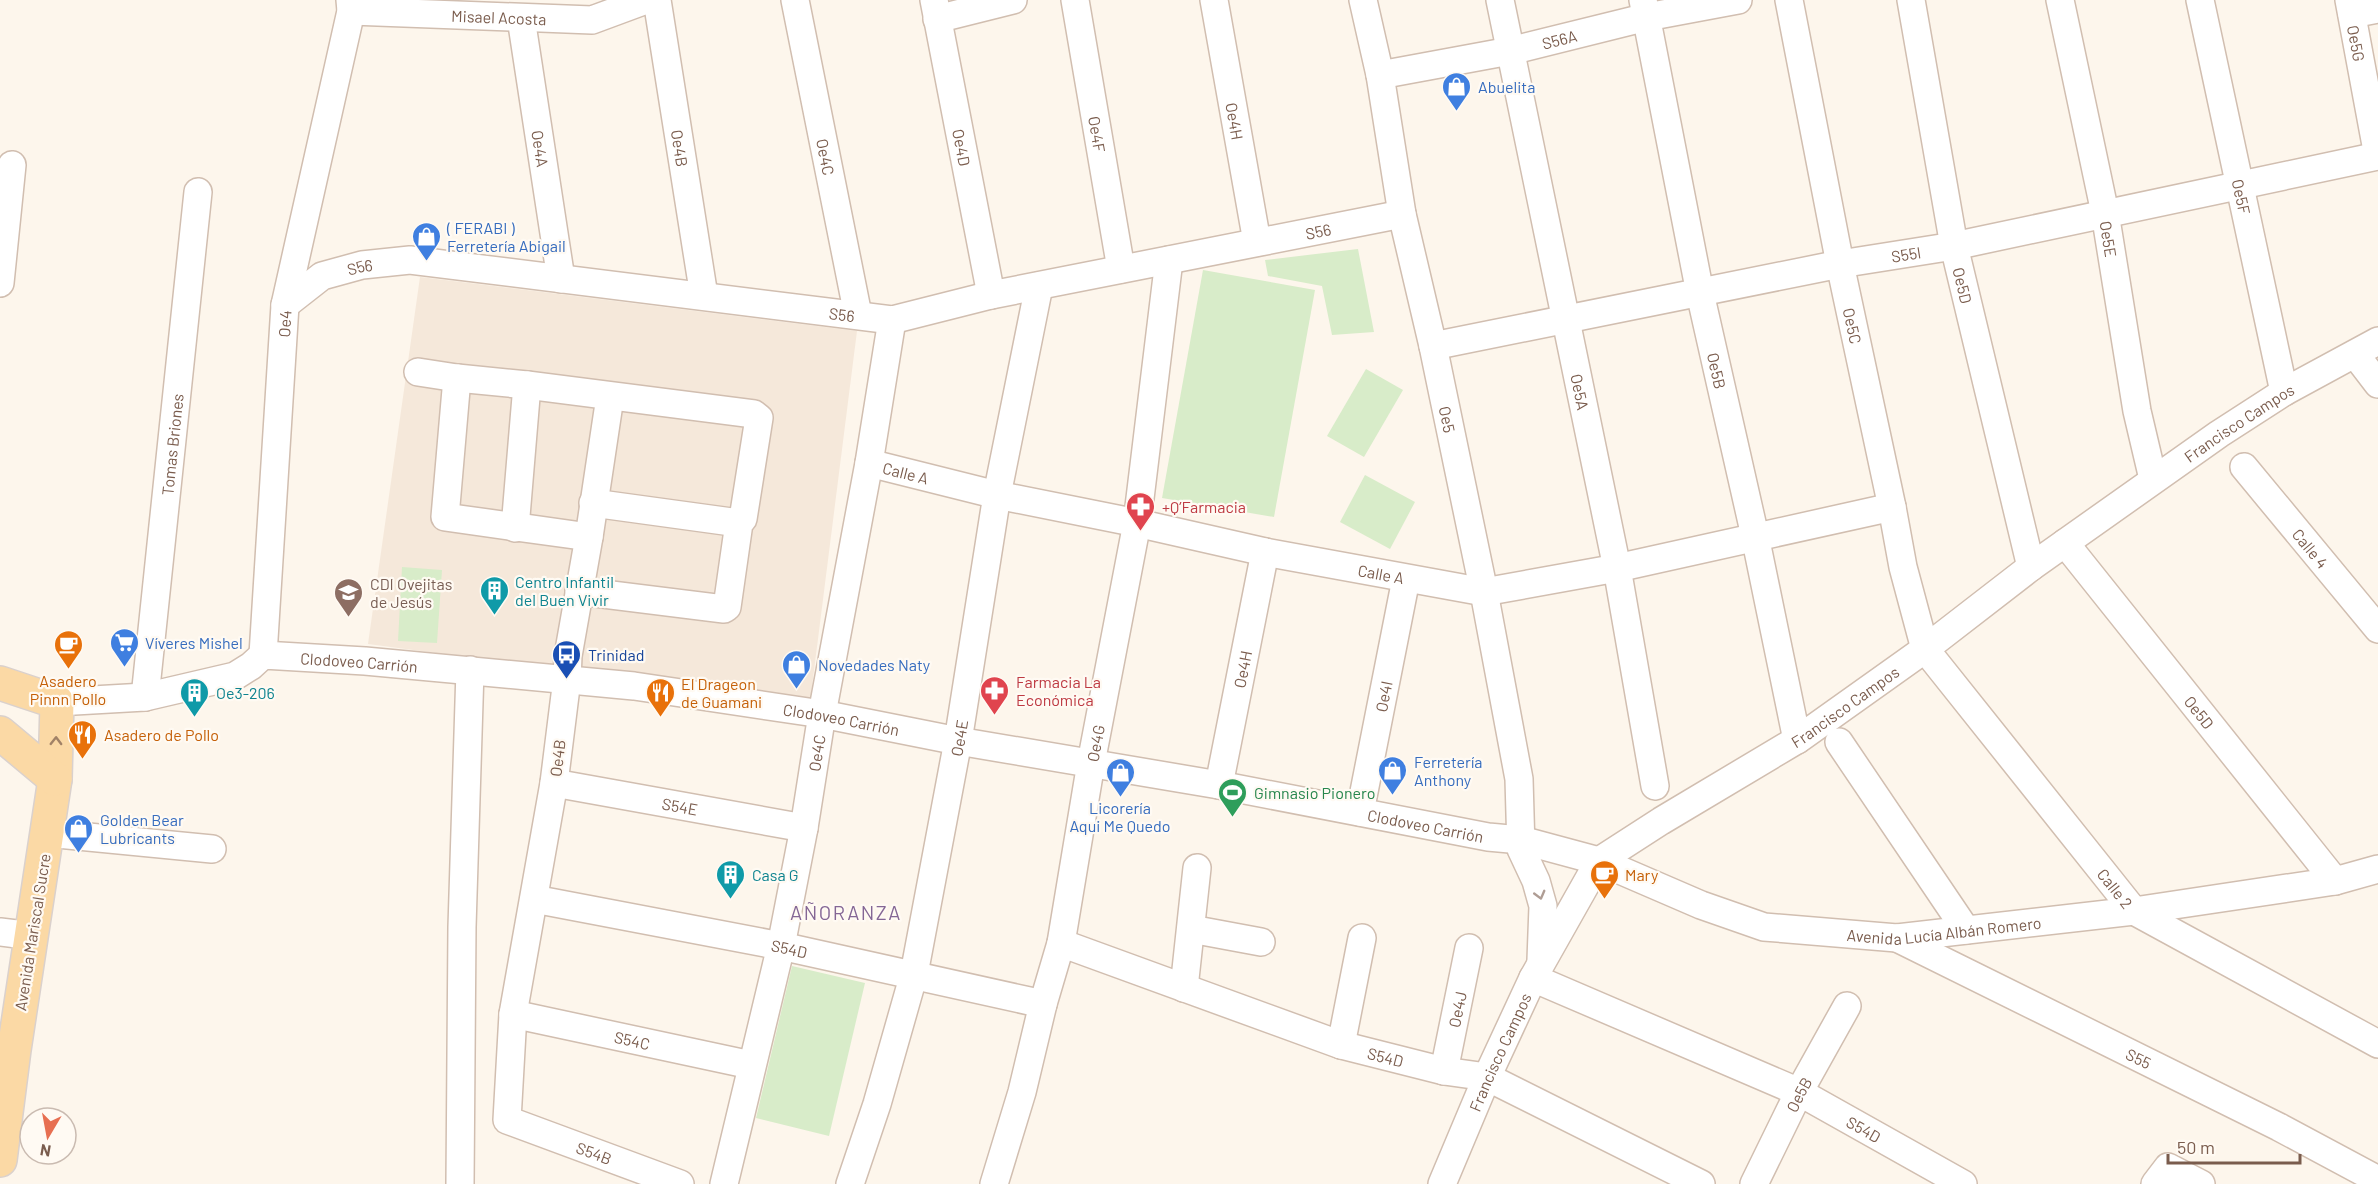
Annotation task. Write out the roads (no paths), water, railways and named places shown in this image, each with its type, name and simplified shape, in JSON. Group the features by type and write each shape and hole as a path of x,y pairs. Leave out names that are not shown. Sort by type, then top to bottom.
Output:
{"main road":[{"path":"0,683 57,702"},
{"name":"Avenida Mariscal Sucre","path":"0,1160 14,1050 55,779 57,702"},
{"path":"0,733 55,779"}],"street":[{"name":"Misael Acosta","path":"350,5 521,18 592,20 646,0"},
{"name":"Oe4B","path":"657,0 704,296"},
{"name":"Oe4C","path":"795,0 858,315"},
{"path":"935,10 1013,0"},
{"name":"Oe4F","path":"1075,0 1121,269"},
{"name":"Oe4H","path":"1214,0 1257,242"},
{"name":"Oe5","path":"1363,0 1380,75 1402,214 1433,346 1484,592 1519,779 1521,849 1536,881 1543,906 1537,971"},
{"name":"Oe5A","path":"1500,0 1617,568 1655,786"},
{"name":"S56A","path":"1380,75 1510,51 1645,8 1738,0"},
{"name":"Oe5C","path":"1789,0 1840,264 1903,567 1925,649"},
{"name":"Oe5D","path":"1911,0 1954,246 2031,567"},
{"name":"Oe5E","path":"2060,0 2105,213 2137,411 2153,479"},
{"name":"Oe5F","path":"2200,0 2284,392"},
{"name":"Oe4","path":"263,655 285,305 350,5"},
{"name":"Oe5B","path":"1645,8 1700,293 1755,536 1797,740"},
{"name":"Oe5G","path":"2360,8 2378,156"},
{"name":"Oe4D","path":"935,10 991,295"},
{"name":"Oe4A","path":"521,18 561,279"},
{"name":"S55I","path":"1433,346 1840,264 1954,246 2378,156"},
{"path":"0,283 12,165"},
{"name":"Tomas Briones","path":"145,697 198,192"},
{"name":"S56","path":"285,305 322,276 362,265 410,260 892,320 991,295 1402,214"},
{"name":"Oe4G","path":"994,1184 1022,1092 1042,1004 1061,943 1091,763 1137,523 1169,260"},
{"name":"Oe4E","path":"850,1184 877,1104 914,974 958,741 997,495 1040,286"},
{"name":"Oe4C","path":"724,1184 781,946 804,828 892,320"},
{"name":"Francisco Campos","path":"1443,1184 1487,1077 1537,971 1599,861 1661,821 1797,740 1925,649 2031,567 2153,479 2284,392 2378,341"},
{"path":"2355,354 2378,384"},
{"path":"418,372 754,414 759,418 743,519 739,523 727,607 724,609 579,591"},
{"path":"458,378 445,518 590,537"},
{"path":"515,528 527,385"},
{"name":"Oe4B","path":"507,1120 513,1014 554,783 568,656 590,537 593,502 610,397"},
{"name":"Calle A","path":"869,463 997,495 1265,552 1484,592 1617,568 1892,507"},
{"name":"Calle 4","path":"2244,467 2378,629"},
{"path":"593,502 739,523"},
{"name":"Oe5D","path":"2065,543 2335,881"},
{"name":"Oe4H","path":"1219,785 1265,552"},
{"name":"Oe4I","path":"1360,812 1406,579"},
{"name":"Calle 2","path":"1925,649 2134,911 2378,1044"},
{"path":"57,702 145,697 235,676 263,655"},
{"name":"Clodoveo Carrión","path":"263,655 470,670 634,686 822,714 958,741 1219,785 1488,837 1521,840"},
{"path":"460,1184 462,927 470,670"},
{"path":"1839,742 1966,930"},
{"name":"S54E","path":"554,783 804,828"},
{"path":"47,833 212,849"},
{"name":"Avenida Lucía Albán Romero","path":"1521,840 1599,861 1701,905 1764,927 1898,938 2134,911 2375,873"},
{"path":"1184,988 1197,868"},
{"name":"S54D","path":"534,899 781,946 1042,1004"},
{"path":"1191,929 1261,942"},
{"path":"0,932 33,936"},
{"path":"1341,1045 1362,938"},
{"name":"S55","path":"1898,938 2279,1127 2378,1180"},
{"name":"S54D","path":"1061,943 1341,1045 1444,1071 1487,1077 1701,1184"},
{"name":"Oe4J","path":"1444,1071 1468,948"},
{"name":"S54D","path":"1537,971 1799,1092 1963,1184"},
{"name":"Oe5B","path":"1754,1184 1799,1092 1847,1006"},
{"name":"S54C","path":"513,1014 751,1065"},
{"name":"S54B","path":"507,1120 680,1184"},
{"path":"2161,1175 2201,1184"}],"place":[{"name":"Abuelita","path":"1457,112"},
{"name":"( FERABI ) Ferretería Abigail","path":"426,262"},
{"name":"+Q’Farmacia","path":"1141,532"},
{"name":"Centro Infantil del Buen Vivir","path":"494,616"},
{"name":"CDI Ovejitas de Jesús","path":"349,618"},
{"name":"Víveres Mishel","path":"124,668"},
{"name":"Asadero Pinnn Pollo","path":"68,670"},
{"name":"Trinidad","path":"567,680"},
{"name":"Novedades Naty","path":"797,690"},
{"name":"Farmacia La Económica","path":"995,716"},
{"name":"Oe3-206","path":"195,718"},
{"name":"El Drageon de Guamani","path":"660,718"},
{"name":"Asadero de Pollo","path":"83,760"},
{"name":"Ferretería Anthony","path":"1393,796"},
{"name":"Licorería Aqui Me Quedo","path":"1120,798"},
{"name":"Gimnasio Pionero","path":"1233,818"},
{"name":"Golden Bear Lubricants","path":"79,854"},
{"name":"Casa G","path":"731,900"},
{"name":"Mary","path":"1604,900"}],"district":[{"name":"AÑORANZA","path":"846,912"}]}
